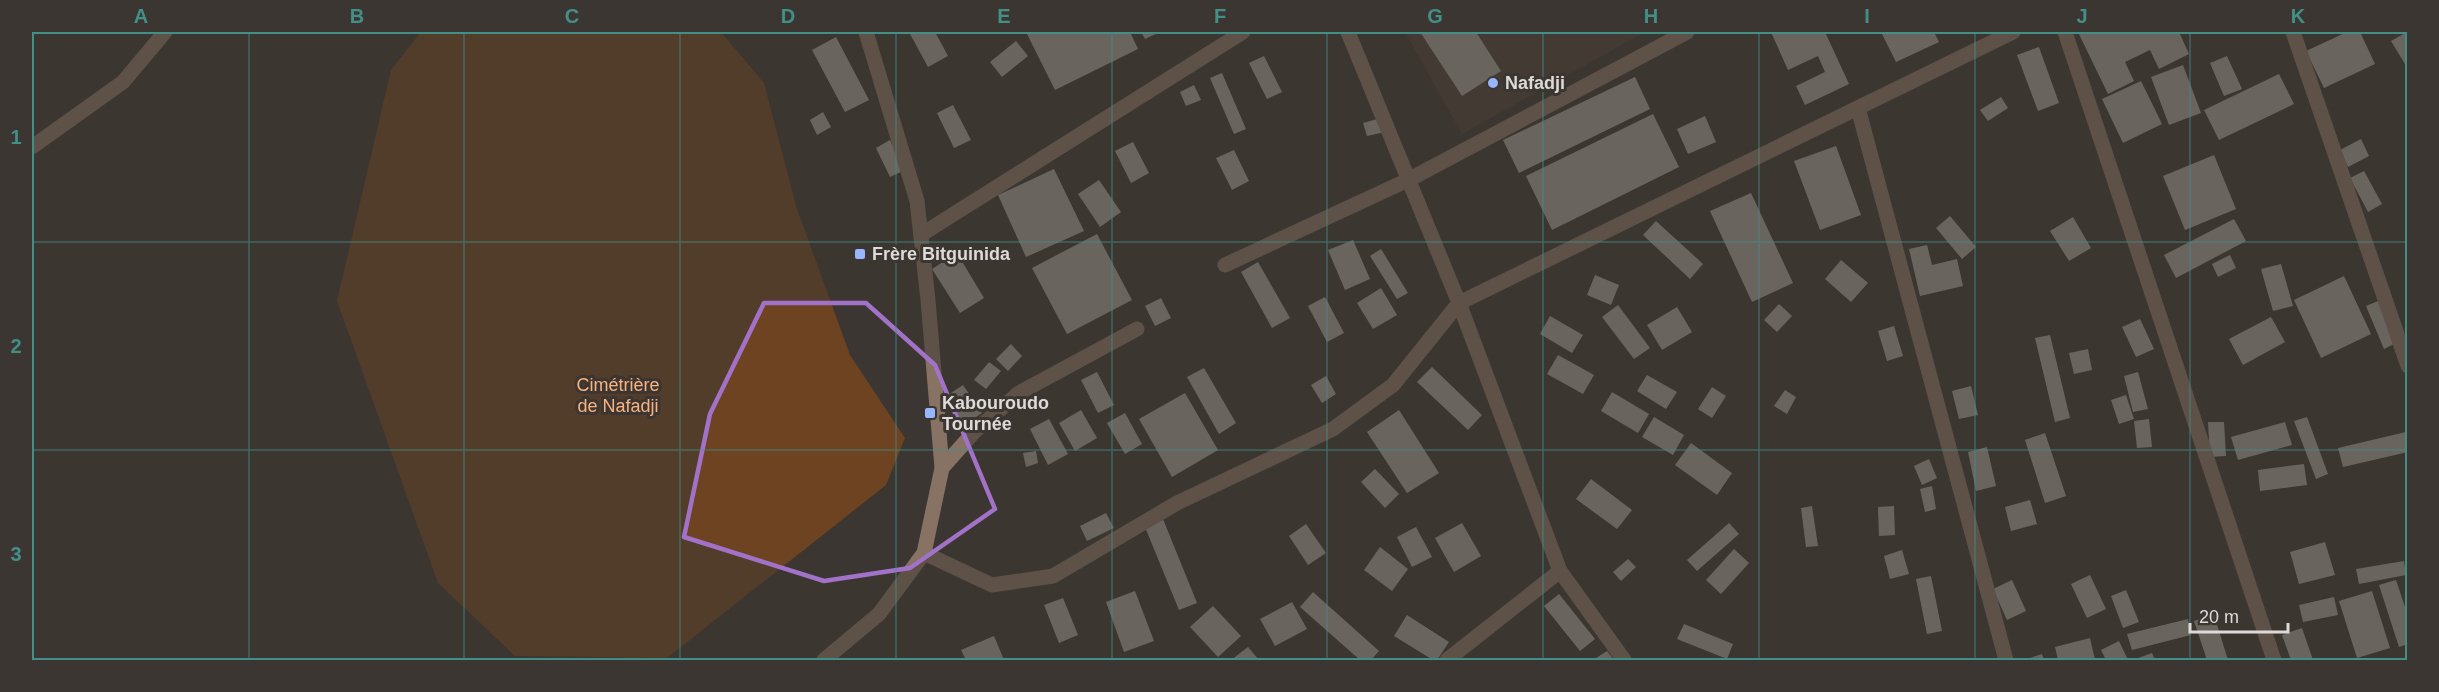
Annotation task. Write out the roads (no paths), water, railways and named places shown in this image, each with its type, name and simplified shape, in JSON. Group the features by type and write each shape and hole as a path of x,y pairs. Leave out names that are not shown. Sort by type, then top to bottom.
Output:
{"street":[{"path":"824,660 837,654 879,614 924,554 942,468 922,234 917,201 866,32"},
{"path":"922,234 1243,32"},
{"path":"1348,32 1459,303 1560,571 1624,660"},
{"path":"1225,265 1408,180 1687,32"},
{"path":"924,554 992,585 1053,576 1177,503 1333,429 1393,385 1459,303 2013,32"},
{"path":"2065,32 2274,660"},
{"path":"2293,32 2404,343 2408,366"},
{"path":"32,147 123,82 159,34"},
{"path":"1858,108 2006,660"},
{"path":"942,468 975,430 1019,393 1137,329"},
{"path":"1447,660 1560,571"}],"place":[{"name":"Nafadji","path":"1493,83"},
{"name":"Frère Bitguinida","path":"860,254"},
{"name":"Kabouroudo Tournée","path":"930,413"}],"park label":[{"name":"Cimétrière de Nafadji","path":"618,395"}]}
